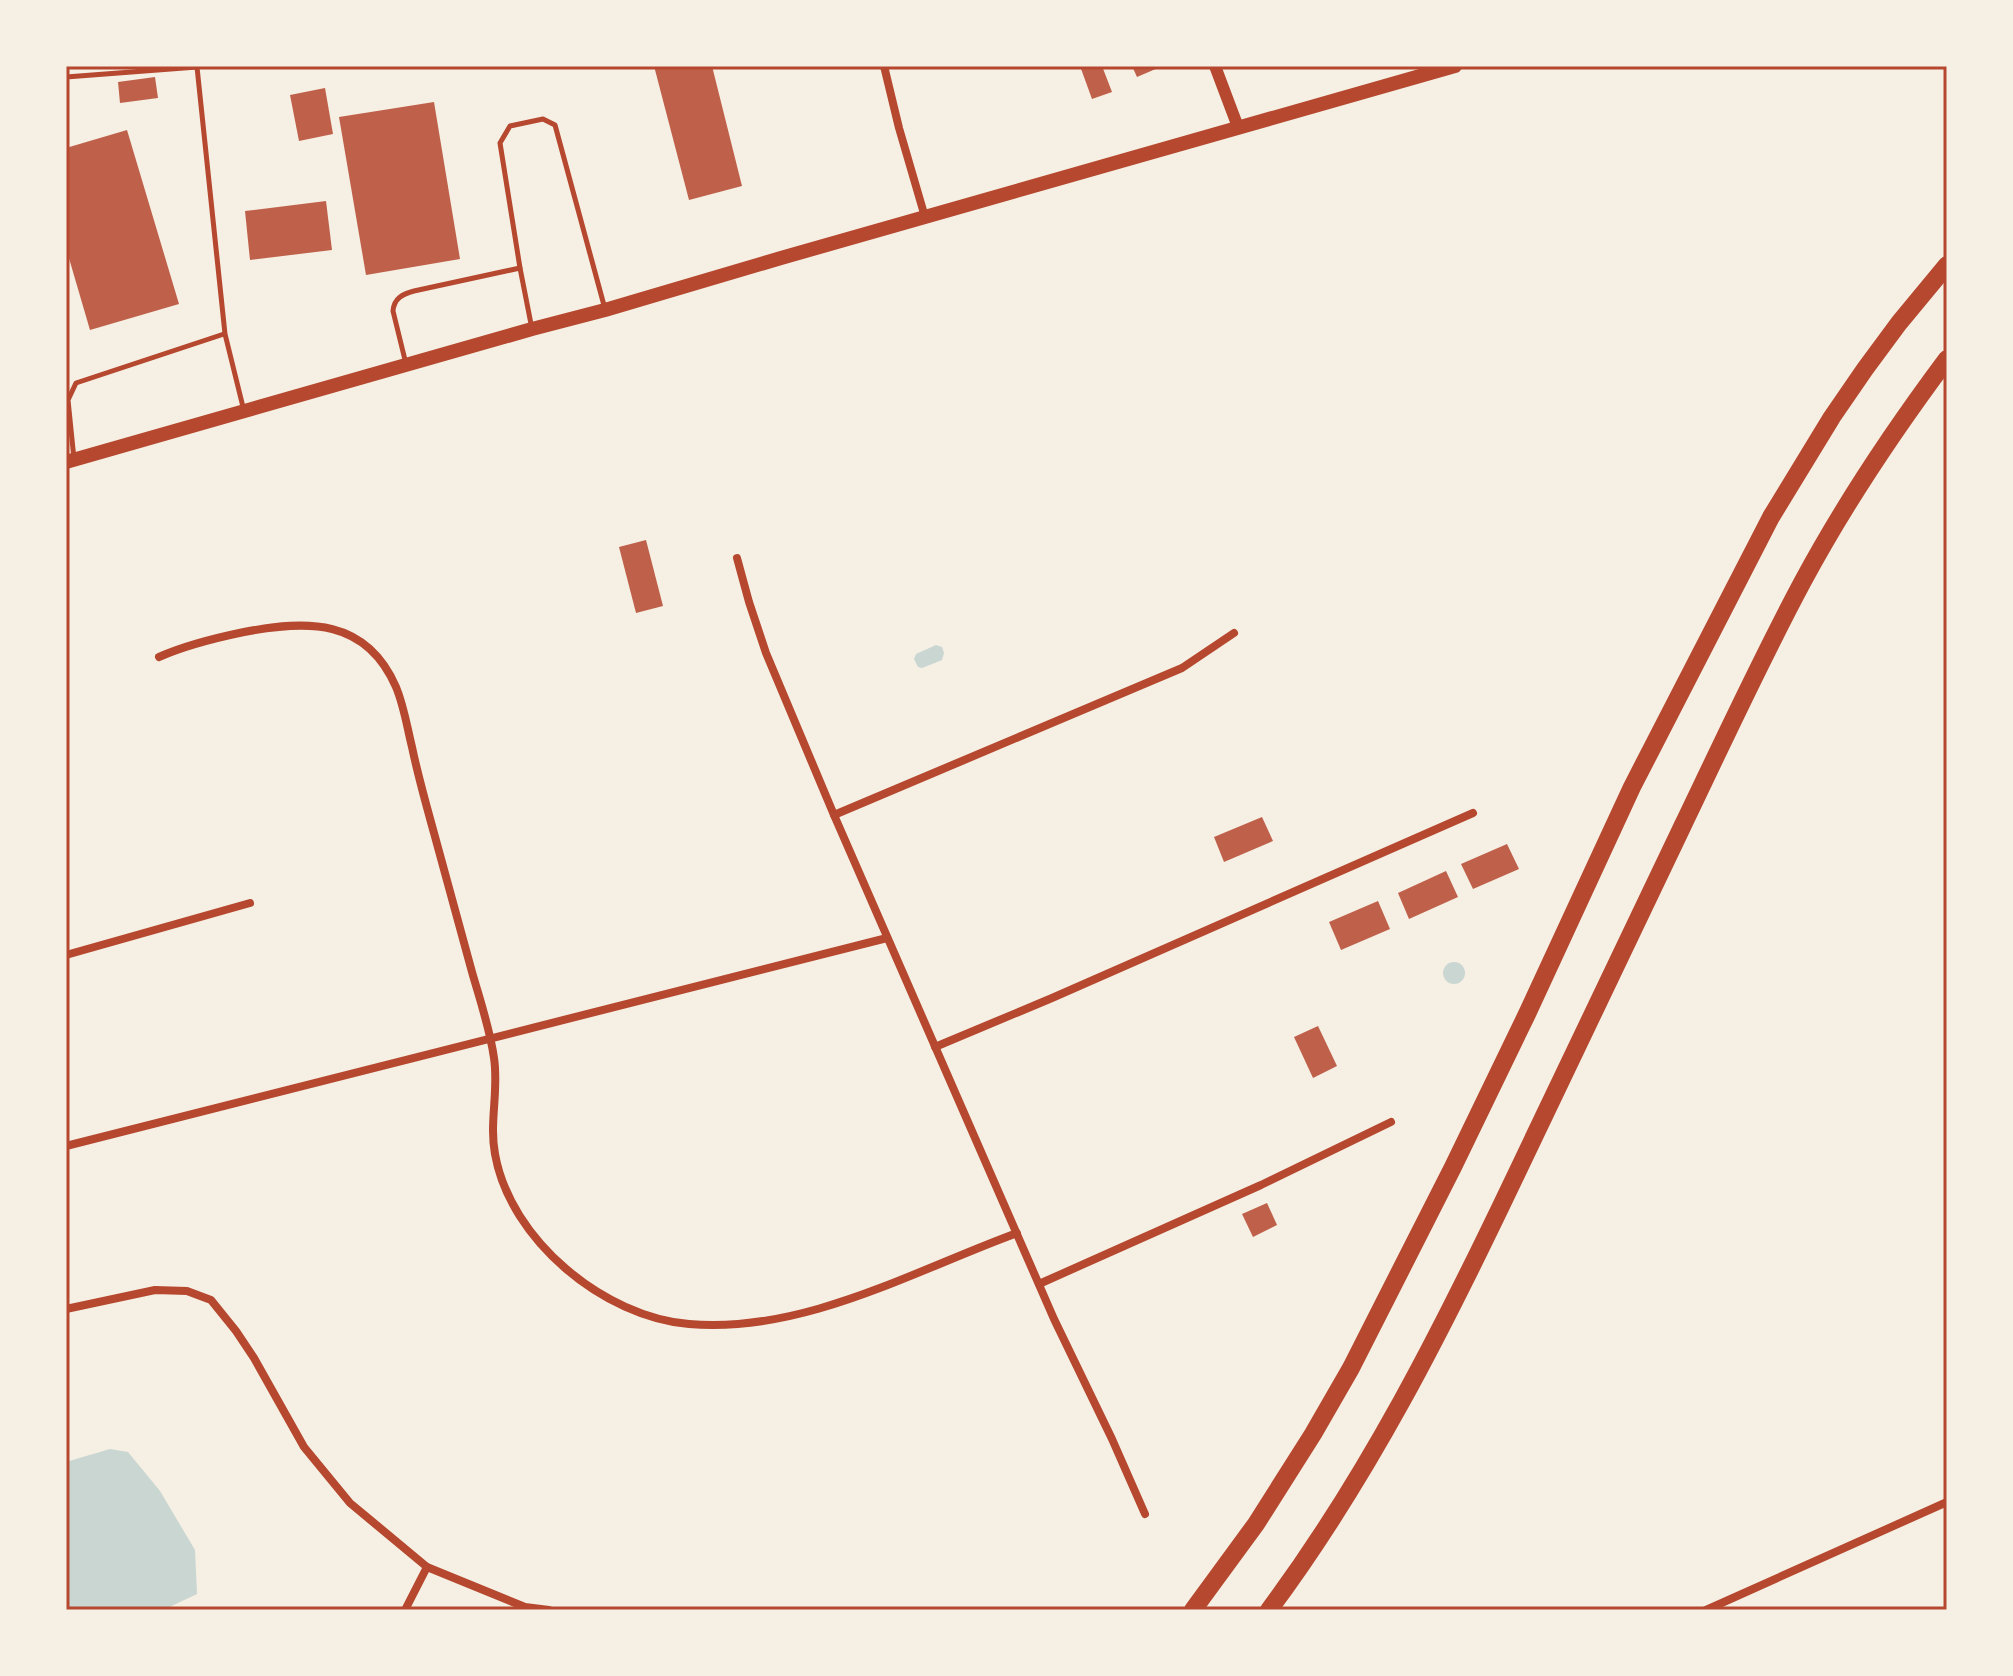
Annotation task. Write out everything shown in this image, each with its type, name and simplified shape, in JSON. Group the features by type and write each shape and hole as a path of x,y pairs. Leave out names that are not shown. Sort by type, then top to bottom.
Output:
{"highway":[{"path":"1193,1610 1256,1524 1351,1368 1527,1014 1632,787 1771,517 1840,405 1899,323 1947,265"},
{"path":"1269,1610 1334,1517 1412,1383 1482,1245 1733,720 1803,581 1878,456 1947,359"}],"main road":[{"path":"70,461 1455,66"}],"street":[{"path":"884,66 925,217"},
{"path":"1215,66 1238,127"},
{"path":"737,558 766,653 834,815 1054,1319 1145,1514"},
{"path":"159,657 181,647 228,635 308,624 346,633 362,643 387,671 402,704 423,794 490,1039 496,1074 493,1124 496,1159 517,1212 541,1245 571,1273 606,1296 644,1314 684,1324 746,1323 786,1316 866,1294 1017,1233"},
{"path":"834,815 1182,668 1234,633"},
{"path":"935,1047 1473,813"},
{"path":"66,955 250,903"},
{"path":"66,1146 887,938"},
{"path":"1039,1284 1261,1185 1391,1122"},
{"path":"66,1309 155,1290 187,1291 211,1300 254,1358 304,1447 350,1503 427,1567 525,1607 549,1610"},
{"path":"1706,1610 1947,1502"},
{"path":"405,1610 427,1567"}],"lane":[{"path":"66,77 197,67 225,334 244,411"},
{"path":"532,329 500,143 510,126 543,119 555,125 605,310"},
{"path":"406,365 393,311 397,299 414,291 520,268"},
{"path":"70,461 68,400 76,383 225,334"}],"shaded area":[{"path":"936,645 942,647 942,660 918,667 914,659 916,654"},
{"path":"1454,962 1462,965 1465,973 1462,981 1454,984 1446,981 1443,973 1446,965"},
{"path":"110,1449 128,1452 160,1491 195,1550 197,1594 163,1610 66,1610 66,1462"}],"building":[{"path":"654,66 712,66 742,186 689,200"},
{"path":"1080,66 1102,66 1112,92 1092,99"},
{"path":"1132,66 1157,66 1158,68 1137,77"},
{"path":"155,77 158,98 120,103 118,82"},
{"path":"325,88 333,134 299,141 290,95"},
{"path":"434,102 460,259 366,275 339,117"},
{"path":"127,130 179,304 90,330 66,248 66,148"},
{"path":"326,201 332,250 250,260 245,211"},
{"path":"646,540 663,606 636,613 619,547"},
{"path":"1262,817 1273,841 1224,862 1214,837"},
{"path":"1507,844 1519,869 1473,889 1461,864"},
{"path":"1446,871 1458,897 1409,919 1398,893"},
{"path":"1378,901 1390,929 1341,950 1329,922"},
{"path":"1318,1026 1337,1066 1313,1078 1294,1037"},
{"path":"1267,1203 1277,1225 1253,1237 1242,1214"}]}
